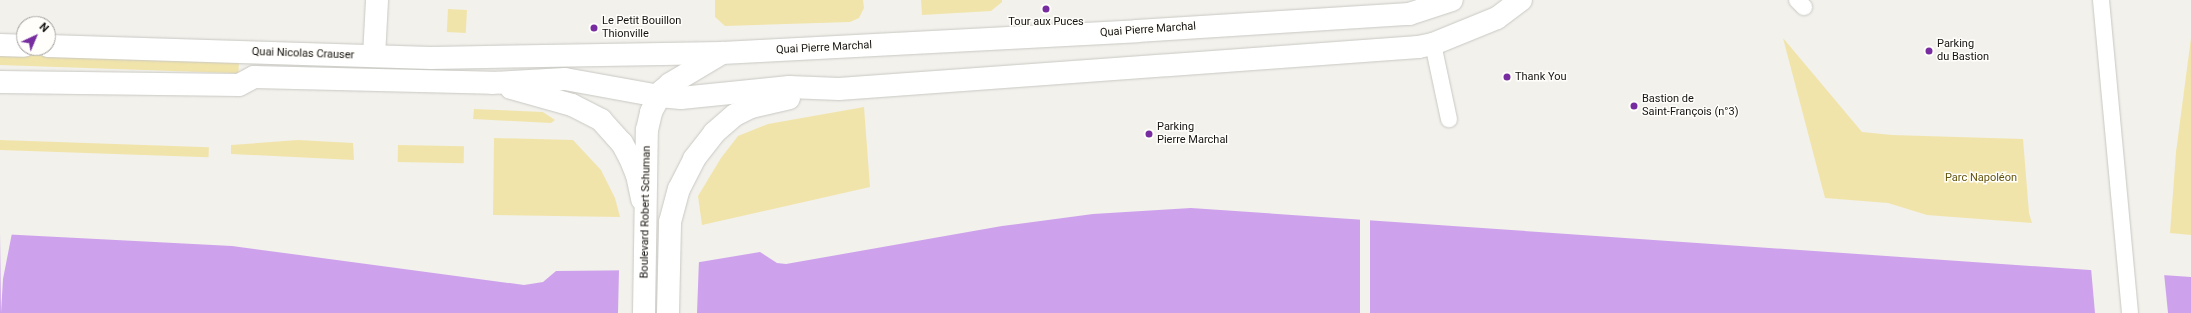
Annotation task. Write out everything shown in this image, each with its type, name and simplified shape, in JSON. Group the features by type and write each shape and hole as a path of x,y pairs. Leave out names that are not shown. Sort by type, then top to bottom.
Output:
{"main road":[{"path":"374,56 376,0"},
{"name":"Quai Pierre Marchal","path":"558,58 648,53 722,54 1137,31 1408,7 1452,0"},
{"path":"0,82 240,85 254,77 492,83 565,79 655,104 681,98 789,87 823,90 1390,50 1433,44 1497,18 1521,0"},
{"path":"0,45 16,46"},
{"name":"Quai Nicolas Crauser","path":"56,46 374,56 558,58"},
{"name":"Quai Pierre Marchal","path":"655,104 670,84 722,54"},
{"path":"492,83 572,105 601,120 622,143 638,175 646,221"},
{"path":"668,313 670,222 679,189 694,159 714,133 735,115 751,107 823,90"},
{"name":"Boulevard Robert Schuman","path":"644,313 647,130 655,104"}],"lane":[{"path":"2101,0 2130,313"},
{"path":"1433,44 1448,119"}],"green space":[{"path":"715,0 863,0 864,8 859,18 850,22 725,26 715,17"},
{"path":"921,0 1002,0 1002,2 991,11 922,15"},
{"path":"448,9 467,10 466,33 447,32"},
{"name":"Parc Napoléon","path":"1783,38 1862,132 1892,135 2023,139 2029,213 2032,223 1927,215 1888,203 1825,198"},
{"path":"2191,38 2191,235 2170,233 2176,152"},
{"path":"0,54 16,55 16,56 239,62 238,73 0,65"},
{"path":"864,107 870,187 702,225 698,196 721,158 738,136 768,124"},
{"path":"474,109 543,112 555,120 551,123 473,119"},
{"path":"494,138 573,140 601,170 615,198 620,217 493,215"},
{"path":"0,140 209,147 209,157 0,150"},
{"path":"298,140 353,143 354,160 231,154 231,145"},
{"path":"398,145 464,146 464,163 398,162"}],"shaded area":[{"path":"1191,208 2191,277 2191,313 0,313 0,234 232,246 524,285 543,282 556,271 652,270 760,252 777,263 786,264 1002,226 1093,214"}],"pier":[{"path":"1360,217 1370,217 1370,313 1360,313"},
{"path":"0,232 12,233 3,279 1,313"},
{"path":"699,260 697,313 618,313 619,269 652,268"},
{"path":"2091,268 2164,273 2168,313 2095,313"}],"place":[{"name":"Tour aux Puces","path":"1046,9"},
{"name":"Le Petit Bouillon Thionville","path":"594,28"},
{"name":"Parking du Bastion","path":"1929,51"},
{"name":"Thank You","path":"1507,77"},
{"name":"Bastion de Saint-François (n°3)","path":"1634,106"},
{"name":"Parking Pierre Marchal","path":"1149,134"}]}
